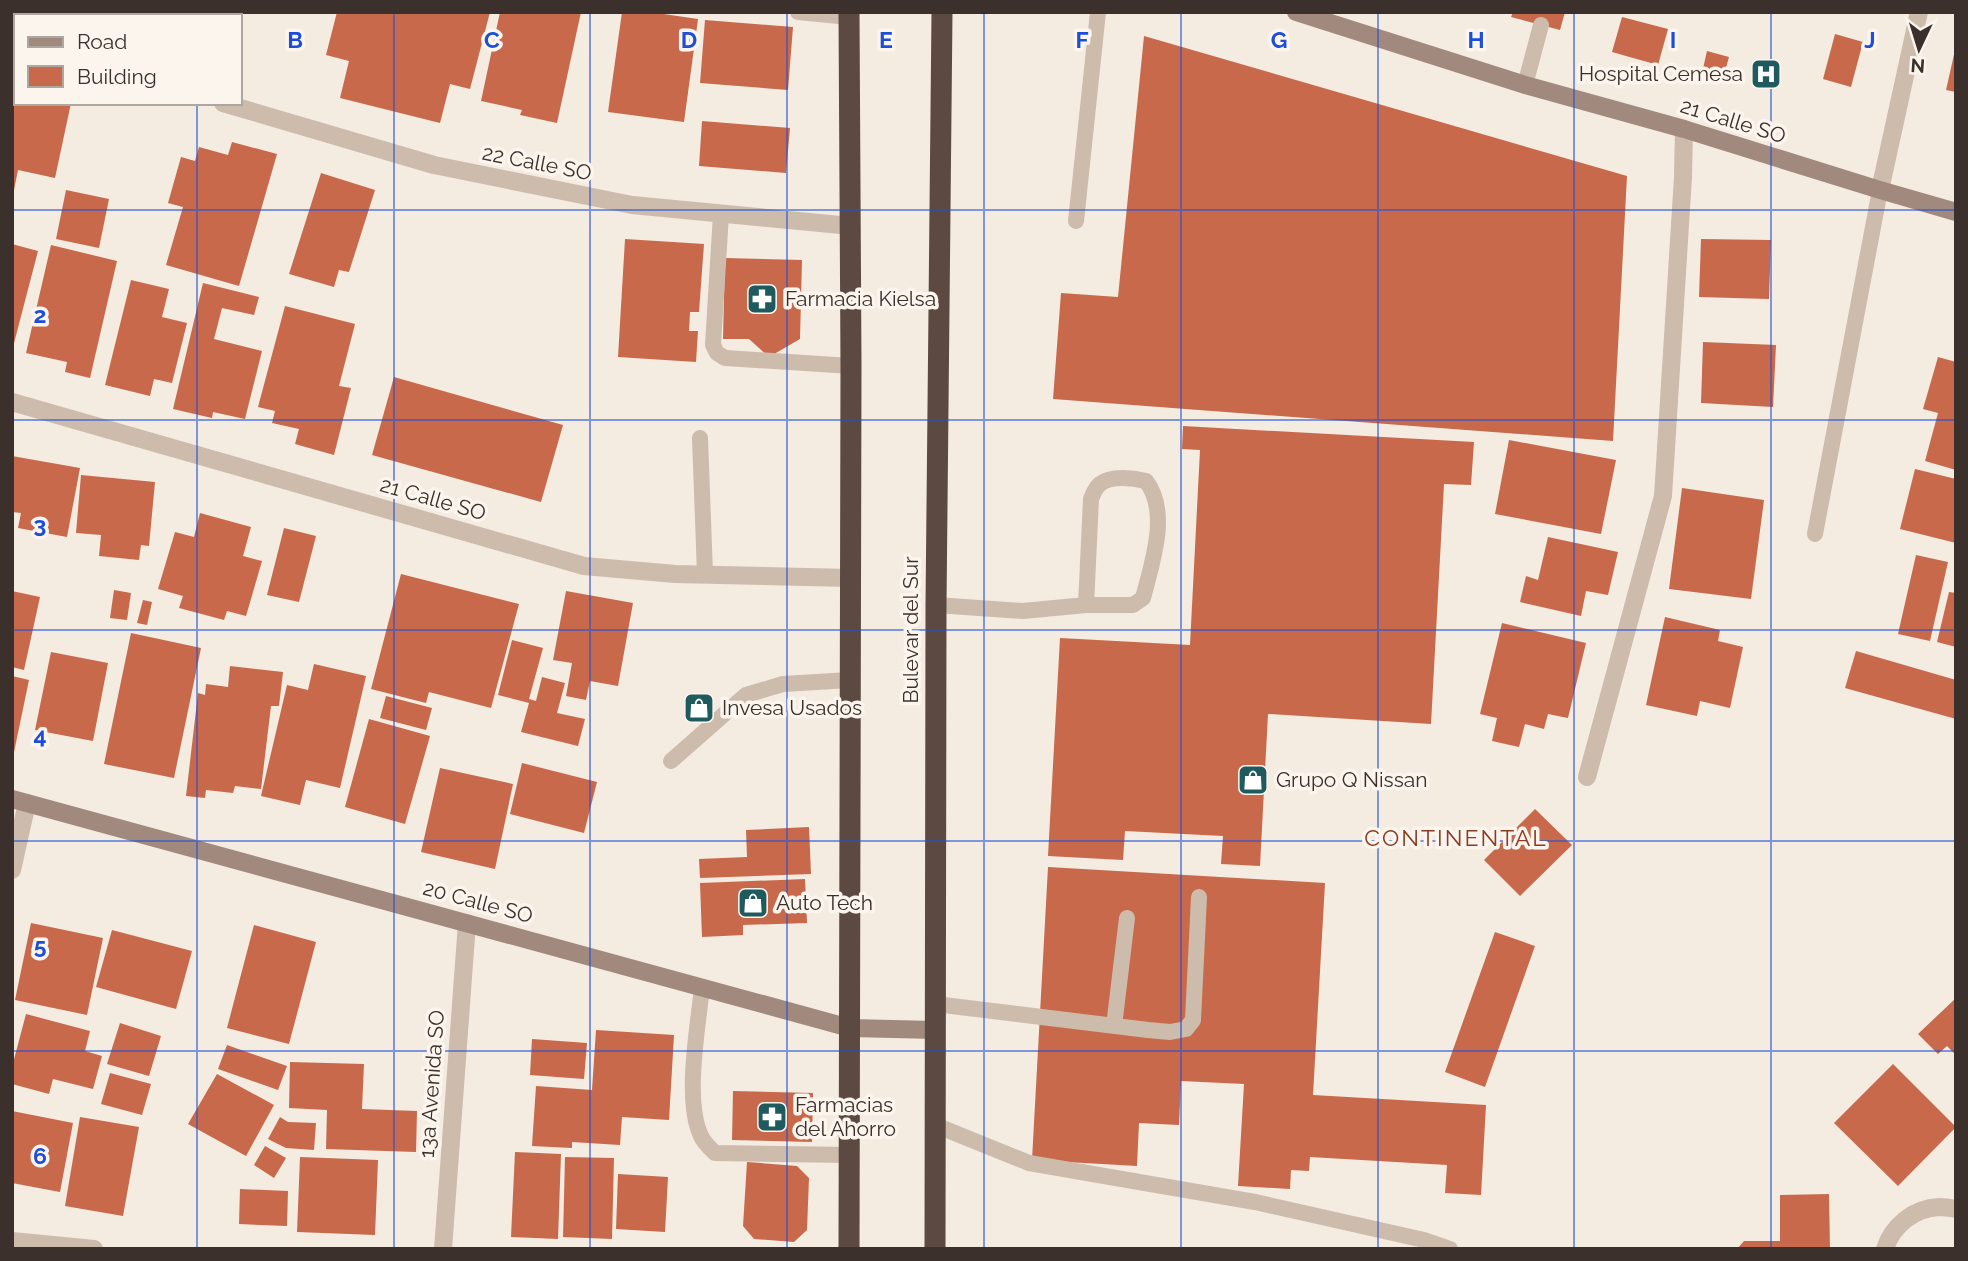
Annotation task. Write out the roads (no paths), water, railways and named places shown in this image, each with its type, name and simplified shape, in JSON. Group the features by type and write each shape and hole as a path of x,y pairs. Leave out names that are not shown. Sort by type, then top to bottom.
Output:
{"highway":[{"name":"Bulevar del Sur","path":"935,1249 936,605 942,12"},
{"path":"849,15 849,1249"}],"street":[{"name":"21 Calle SO","path":"1296,12 1525,85 1684,129 1956,212"},
{"path":"1880,190 1919,12"},
{"name":"22 Calle SO","path":"230,105 434,166 632,205 851,226"},
{"path":"1587,777 1663,496 1684,129"},
{"name":"21 Calle SO","path":"12,401 584,566 675,574 850,578"},
{"path":"12,870 19,801"},
{"name":"20 Calle SO","path":"19,801 850,1027 935,1030"},
{"name":"13a Avenida SO","path":"443,1249 467,923"},
{"path":"1885,1249 1888,1238 1901,1222 1919,1211 1939,1207 1956,1209"},
{"path":"12,1241 94,1249"}],"lane":[{"path":"798,12 849,15"},
{"path":"1076,221 1098,12"},
{"path":"1525,85 1541,25"},
{"path":"1815,534 1880,190"},
{"path":"721,214 713,345 717,353 725,358 851,366"},
{"path":"701,438 705,574"},
{"path":"936,605 1023,611 1086,605 1133,605 1143,598 1154,556 1159,509 1152,488 1146,481 1133,478 1106,480 1097,485 1091,499 1086,605"},
{"path":"671,761 746,695 783,684 850,680"},
{"path":"935,1004 1170,1032 1186,1029 1193,1020 1199,897"},
{"path":"1114,1026 1127,918"},
{"path":"702,987 692,1101 695,1122 702,1139 715,1153 850,1155"},
{"path":"935,1125 1030,1163 1255,1202 1424,1240 1450,1249"}],"place":[{"name":"Hospital Cemesa","path":"1766,74"},
{"name":"Farmacia Kielsa","path":"762,299"},
{"name":"Invesa Usados","path":"699,708"},
{"name":"Grupo Q Nissan","path":"1253,780"},
{"name":"Auto Tech","path":"753,903"},
{"name":"Farmacias del Ahorro","path":"772,1117"}],"district":[{"name":"CONTINENTAL","path":"1456,838"}]}
